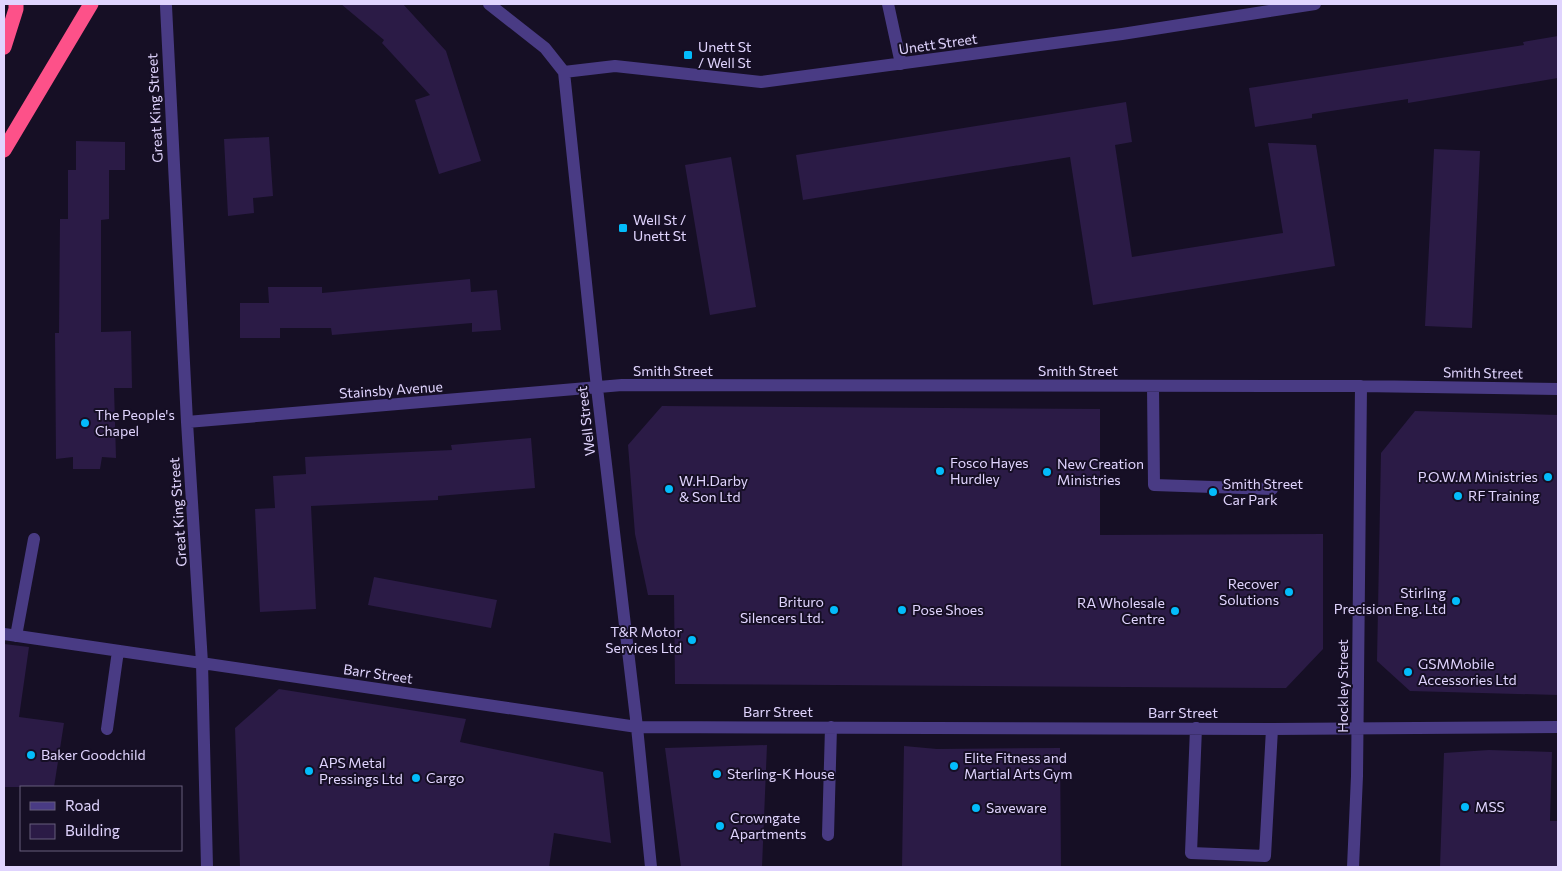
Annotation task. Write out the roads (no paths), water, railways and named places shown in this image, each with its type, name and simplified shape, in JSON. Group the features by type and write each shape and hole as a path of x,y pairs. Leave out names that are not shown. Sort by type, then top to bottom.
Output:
{"highway":[{"path":"4,47 16,4"},
{"path":"4,150 91,4"}],"street":[{"path":"489,4 545,48 564,72"},
{"path":"888,4 901,64"},
{"name":"Unett Street","path":"564,72 615,66 761,82 1122,34 1315,4"},
{"name":"Great King Street","path":"166,6 187,422 202,663 207,867"},
{"name":"Well Street","path":"564,72 597,388 637,727 651,867"},
{"name":"Smith Street","path":"597,388 622,386 1361,386 1558,389"},
{"path":"1153,386 1154,485 1272,489"},
{"name":"Hockley Street","path":"1353,867 1358,728 1361,386"},
{"name":"Stainsby Avenue","path":"187,422 597,388"},
{"path":"10,635 34,539"},
{"name":"Barr Street","path":"10,635 637,727 1272,729 1558,727"},
{"path":"107,729 118,651"},
{"path":"828,834 831,727"},
{"path":"1196,728 1191,854 1265,856 1272,729"}],"place":[{"name":"Unett St / Well St","path":"688,55"},
{"name":"Well St / Unett St","path":"623,228"},
{"name":"The People's Chapel","path":"85,423"},
{"name":"Fosco Hayes Hurdley","path":"940,471"},
{"name":"New Creation Ministries","path":"1047,472"},
{"name":"P.O.W.M Ministries","path":"1548,477"},
{"name":"W.H.Darby & Son Ltd","path":"669,489"},
{"name":"Smith Street Car Park","path":"1213,492"},
{"name":"RF Training","path":"1458,496"},
{"name":"Recover Solutions","path":"1289,592"},
{"name":"Stirling Precision Eng. Ltd","path":"1456,601"},
{"name":"Brituro Silencers Ltd.","path":"834,610"},
{"name":"Pose Shoes","path":"902,610"},
{"name":"RA Wholesale Centre","path":"1175,611"},
{"name":"T&R Motor Services Ltd","path":"692,640"},
{"name":"GSMMobile Accessories Ltd","path":"1408,672"},
{"name":"Baker Goodchild","path":"31,755"},
{"name":"Elite Fitness and Martial Arts Gym","path":"954,766"},
{"name":"APS Metal Pressings Ltd","path":"309,771"},
{"name":"Sterling-K House","path":"717,774"},
{"name":"Cargo","path":"416,778"},
{"name":"MSS","path":"1465,807"},
{"name":"Saveware","path":"976,808"},
{"name":"Crowngate Apartments","path":"720,826"}]}
